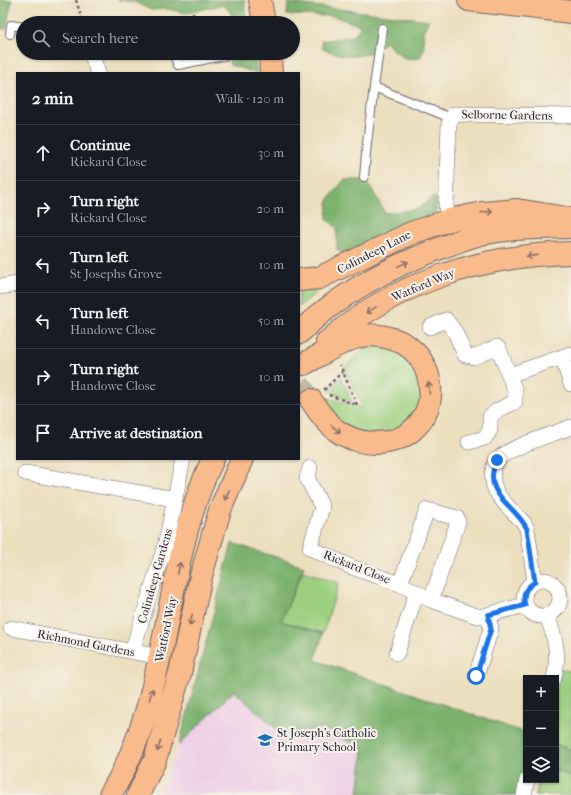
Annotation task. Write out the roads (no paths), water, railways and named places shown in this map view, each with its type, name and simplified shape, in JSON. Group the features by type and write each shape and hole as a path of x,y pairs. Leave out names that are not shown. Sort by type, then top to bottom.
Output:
{"main road":[{"path":"469,0 571,12"},
{"path":"270,60 271,72"},
{"name":"Colindeep Lane","path":"300,280 319,278 411,233 449,220 482,213 517,210 571,219"},
{"path":"300,332 327,309 354,290 376,277 432,251 485,233 525,228 571,227"},
{"name":"Watford Way","path":"301,367 329,340 353,321 404,291 434,278 484,263 519,257 571,253"},
{"path":"301,367 336,346 358,336 375,335 404,343 418,356 427,372 430,391 429,403 423,416 414,428 404,436 388,442 373,444 348,438 336,430 323,418 311,400"},
{"path":"203,481 206,460"},
{"name":"Watford Way","path":"110,795 132,750 144,718 160,657 183,547 203,481 213,460"},
{"name":"Watford Way","path":"138,795 155,760 180,673 201,576 220,510 242,460"}],"street":[{"path":"93,60 98,72"},
{"name":"Selborne Gardens","path":"449,220 446,206 449,122 451,118 459,113 571,116"},
{"path":"0,287 16,284"},
{"path":"430,327 446,320 456,332 466,355 474,357 497,348 499,349 514,391 515,402 498,410 490,417 490,430 485,438 468,442"},
{"path":"509,376 566,356 571,384"},
{"path":"535,582 527,529 524,523 495,490 493,483 494,467 497,460 510,451 570,432"},
{"name":"Colindeep Gardens","path":"132,652 166,542 183,460"},
{"name":"Rickard Close","path":"310,468 307,478 322,507 310,548 351,567 400,584 416,594 430,600 477,616 488,615 525,605"},
{"path":"25,473 175,500"},
{"path":"400,584 427,510 457,518 458,522 430,600"},
{"path":"547,581 565,590 556,609 547,616 537,616 532,614 525,605 524,594 530,584 535,582 547,581"},
{"path":"397,654 416,594"},
{"path":"476,676 491,629 488,615"},
{"path":"547,616 555,637 558,654 554,675"},
{"name":"Richmond Gardens","path":"12,628 160,657"},
{"path":"524,795 526,783"}],"lane":[{"path":"10,34 11,26 16,27"},
{"path":"364,177 382,28"},
{"path":"176,60 178,65 203,60"},
{"path":"374,87 451,118"}],"tunnel":[{"path":"300,385 311,400"}],"place":[{"name":"St Joseph's Catholic Primary School","path":"265,740"}]}
